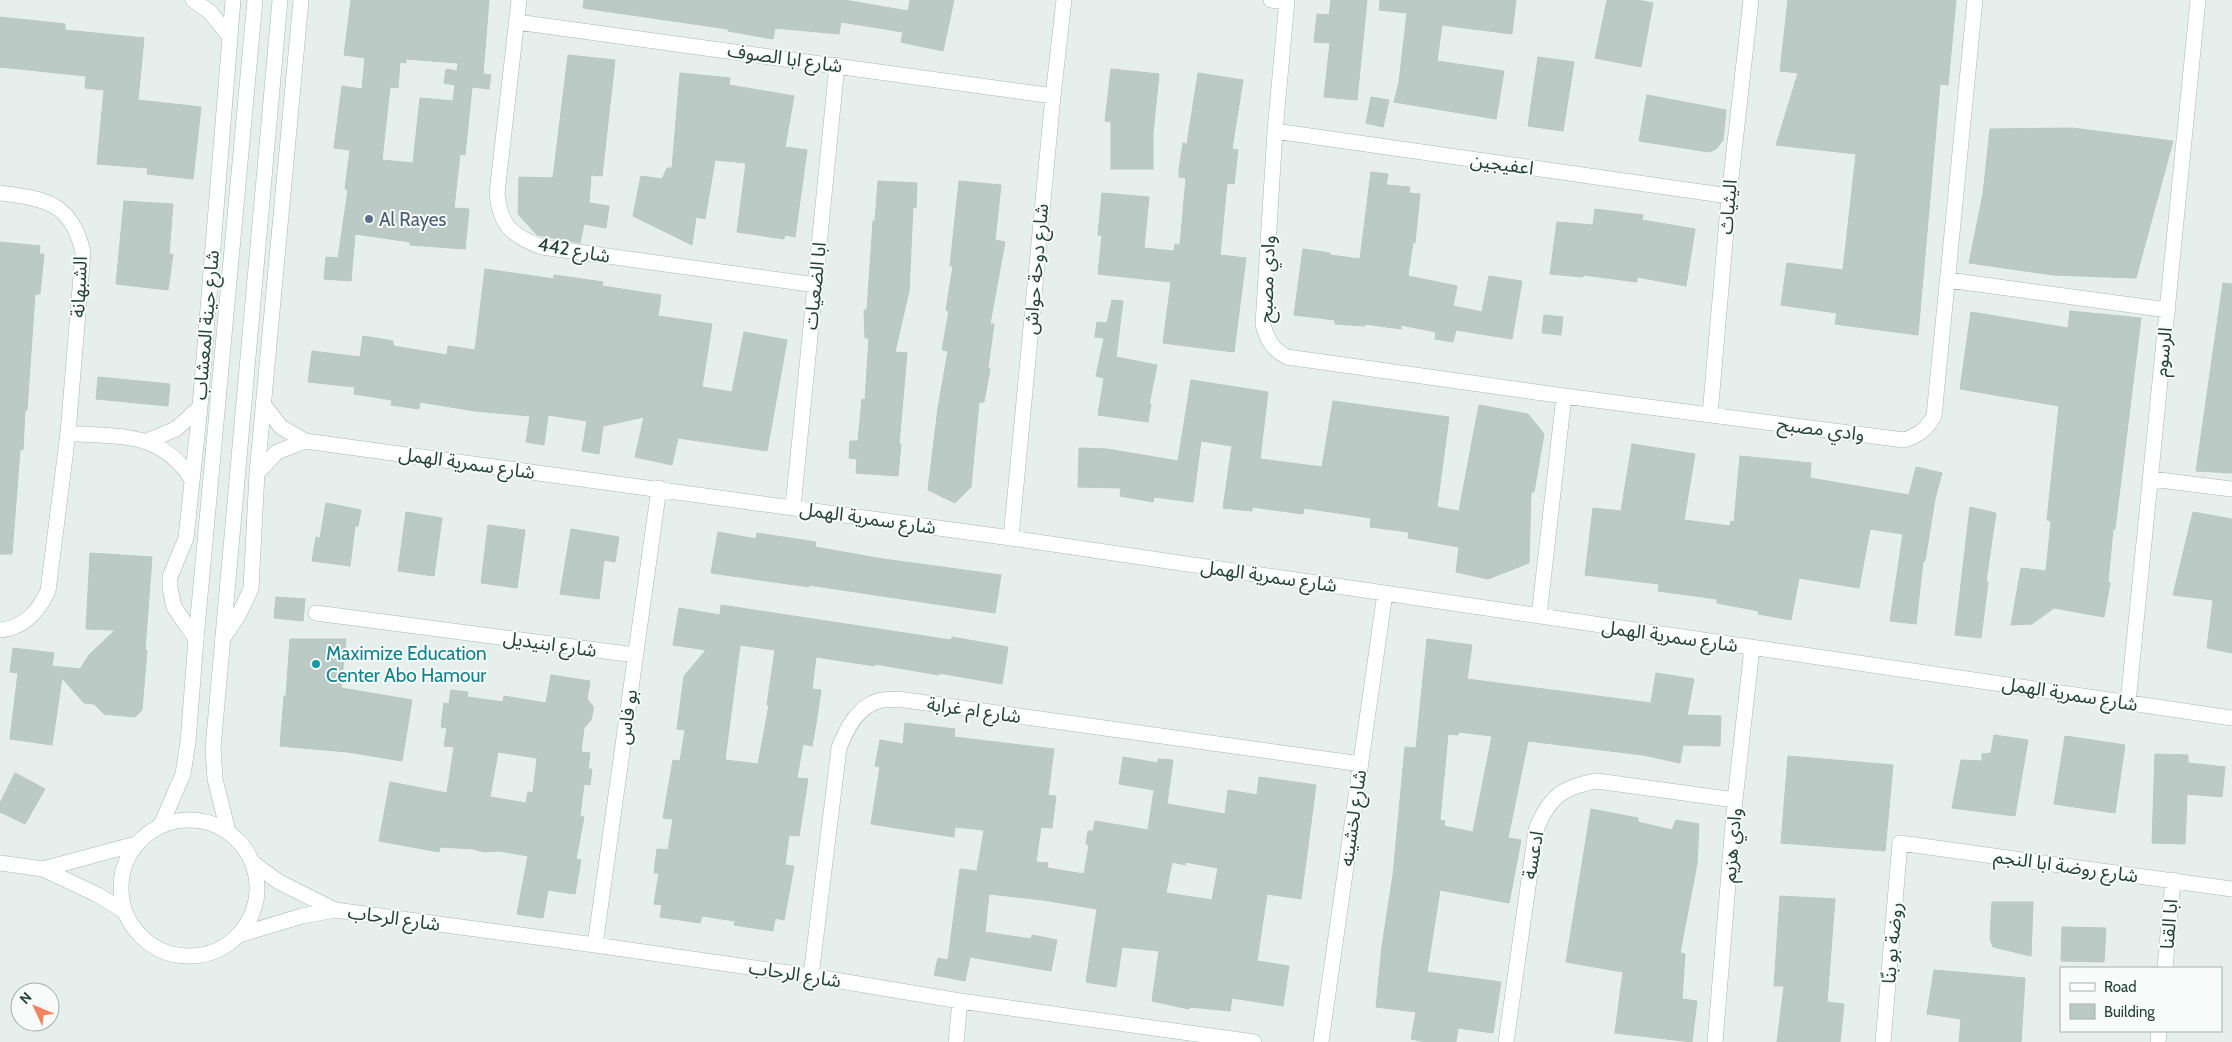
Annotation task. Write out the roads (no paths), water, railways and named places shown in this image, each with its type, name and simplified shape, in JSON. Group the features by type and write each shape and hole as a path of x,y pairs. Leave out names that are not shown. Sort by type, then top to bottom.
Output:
{"street":[{"path":"193,0 210,12 230,37"},
{"name":"شارع حينة المعشاب","path":"196,639 174,607 170,577 186,538 200,407 233,0"},
{"name":"شارع حينة المعشاب","path":"161,825 183,774 188,742 255,0"},
{"path":"228,831 215,779 213,748 280,0"},
{"path":"223,638 238,616 251,589 257,473 301,0"},
{"name":"شارع 442","path":"519,0 497,193 499,211 508,228 522,240 542,247 816,285"},
{"name":"شارع دوحة حواش","path":"1011,538 1053,96 1064,0"},
{"name":"اليثياث","path":"1710,415 1729,196 1751,0"},
{"name":"وادي مصبح","path":"1282,1 1263,325 1267,340 1275,351 1287,357 1564,396 1904,440 1918,435 1927,428 1934,416 1974,0"},
{"name":"الرسوم","path":"2128,703 2198,0"},
{"name":"شارع ابا الصوف","path":"517,22 1053,96"},
{"name":"ابا الضعيات","path":"793,507 837,65"},
{"name":"اعفيجين","path":"1275,131 1729,196"},
{"name":"الشبهانة","path":"0,193 30,197 51,204 66,215 78,231 83,252 68,434 48,591 40,608 26,621 11,629 0,630"},
{"path":"1948,280 2168,310"},
{"path":"1539,616 1564,396"},
{"name":"شارع سمرية الهمل","path":"264,405 281,427 305,441 659,488 1011,538 2232,718"},
{"path":"147,441 176,429 200,407"},
{"path":"68,434 147,441 173,456 191,478"},
{"name":"شارع سمرية الهمل","path":"257,473 278,452 305,441"},
{"path":"2151,479 2232,489"},
{"name":"بو فاس","path":"595,945 659,488"},
{"name":"شارع لخشينه","path":"1321,1042 1385,594"},
{"name":"شارع ابنيديل","path":"316,612 635,655"},
{"name":"وادي هزيم","path":"1715,1042 1735,800 1752,648"},
{"name":"شارع ام غرابة","path":"810,976 839,748 846,730 859,713 877,701 898,699 1361,764"},
{"name":"ادعسة","path":"1506,1042 1536,830 1543,812 1556,795 1574,785 1597,781 1735,800"},
{"path":"184,819 207,821 228,831 245,848 254,863 258,882 256,901 250,919 239,935 220,949 198,956 175,955 153,946 136,932 124,911 120,894 121,876 126,859 136,844 161,825 184,819"},
{"name":"شارع روضة ابا النجم","path":"1900,843 2232,889"},
{"name":"روضة بو بنّا","path":"1883,1042 1900,843"},
{"path":"43,869 136,844"},
{"path":"0,863 43,869 98,895 124,911"},
{"name":"شارع الرحاب","path":"254,863 279,882 335,910 595,945 810,976 960,1001 1254,1042"},
{"name":"ابا القنا","path":"2165,967 2173,880"},
{"name":"شارع الرحاب","path":"239,935 286,920 335,910"},
{"path":"956,1042 960,1001"}],"place":[{"name":"Al Rayes","path":"369,219"},
{"name":"Maximize Education Center Abo Hamour","path":"316,664"}]}
